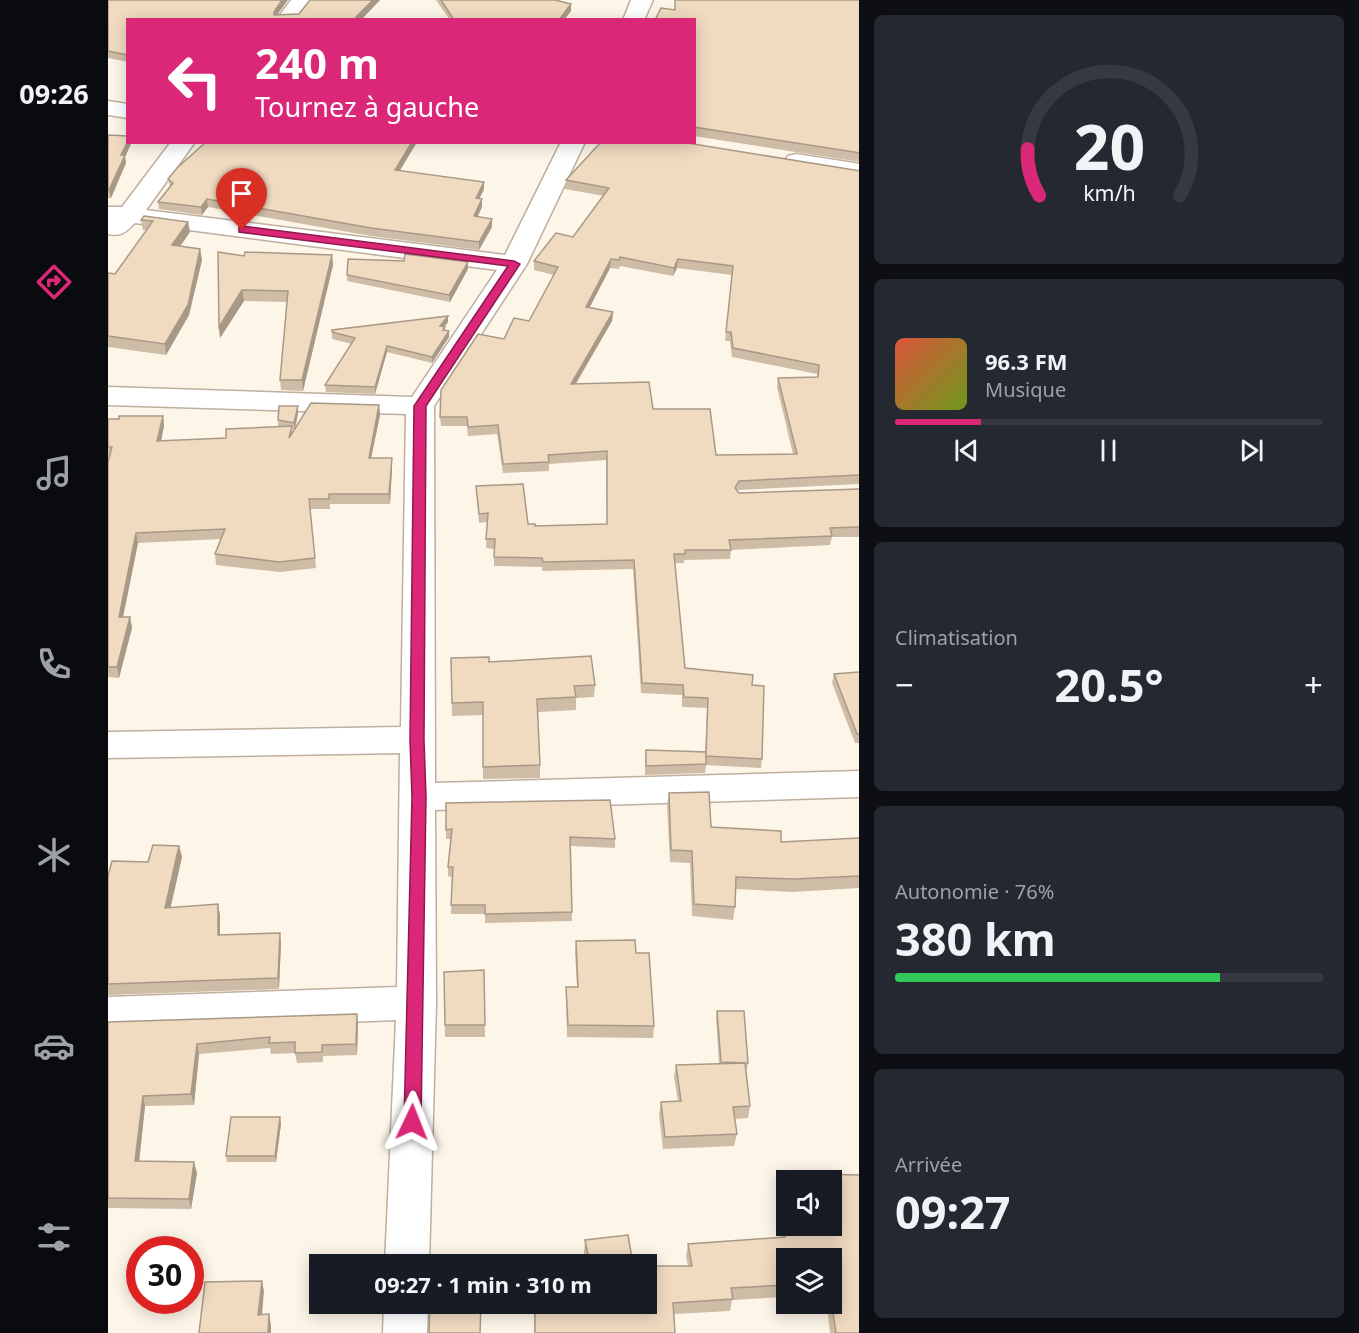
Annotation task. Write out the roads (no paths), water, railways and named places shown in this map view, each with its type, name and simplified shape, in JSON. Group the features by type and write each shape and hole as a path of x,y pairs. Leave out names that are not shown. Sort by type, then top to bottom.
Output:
{"street":[{"path":"288,18 302,0"},
{"path":"634,18 642,0"},
{"path":"108,108 126,111"},
{"path":"108,236 118,215 182,144"},
{"path":"407,1254 416,1003 420,406 514,264 572,144"},
{"path":"779,159 859,171"},
{"path":"118,215 514,264"},
{"path":"108,396 420,406"},
{"path":"108,746 417,740"},
{"path":"419,797 859,784"},
{"path":"108,1014 416,1003"},
{"path":"405,1333 406,1314"}]}
